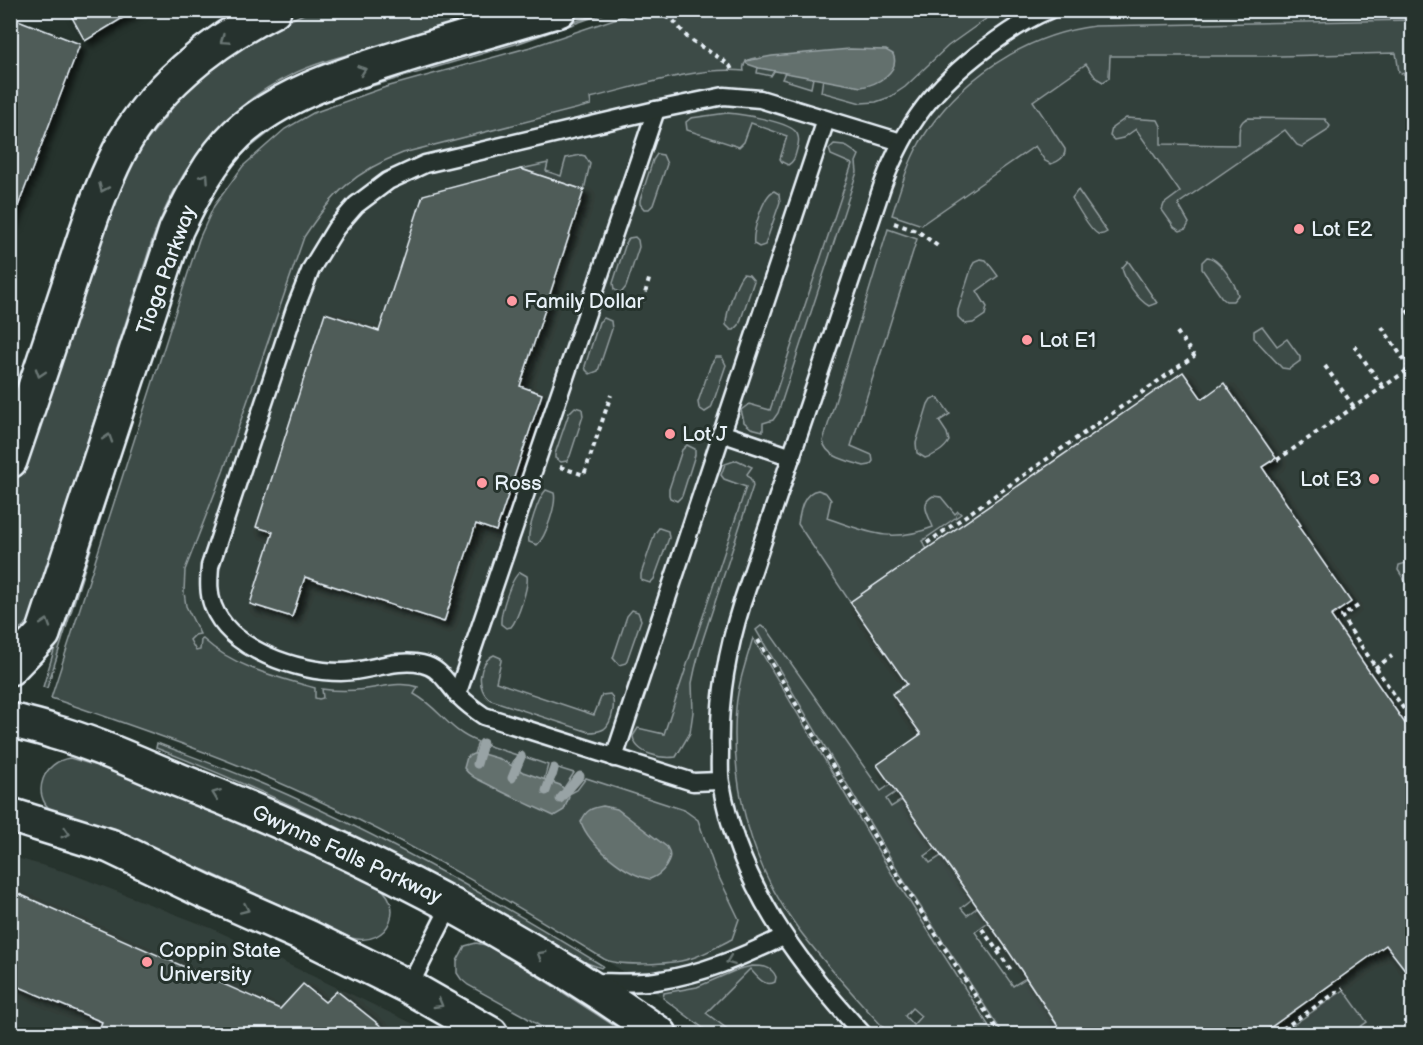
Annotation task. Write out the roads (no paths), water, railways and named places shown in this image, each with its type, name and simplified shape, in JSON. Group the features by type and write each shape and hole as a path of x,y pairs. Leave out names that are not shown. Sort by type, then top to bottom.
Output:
{"street":[{"path":"10,461 96,202 119,151 145,111 177,77 247,24 274,10"},
{"name":"Tioga Parkway","path":"10,668 43,634 176,230 195,191 237,135 264,114 292,97 323,84 547,12"},
{"name":"Gwynns Falls Parkway","path":"10,720 56,732 249,807 354,855 451,904 584,982 660,1035"},
{"path":"10,815 110,846 308,937 409,987 490,1035"}],"lane":[{"path":"863,1035 783,937 763,904 730,823 720,781 719,732 722,690 728,656 742,603 883,184 901,142 938,88 1014,27 1049,10"},
{"path":"720,781 693,782 484,716 457,695 438,671 423,664 390,665 341,672 288,663 252,649 228,628 214,607 208,585 210,566 295,309 311,269 336,228 356,205 388,181 425,164 724,96 760,99 901,142"},
{"path":"457,695 656,110"},
{"path":"614,758 826,120"},
{"path":"721,433 792,457"},
{"path":"409,987 451,904"},
{"path":"584,982 654,981 701,972 783,937"}],"waterway":[{"path":"477,764 483,743"},
{"path":"512,778 521,756"},
{"path":"546,791 554,768"},
{"path":"560,799 580,776"}],"place":[{"name":"Lot E2","path":"1299,229"},
{"name":"Family Dollar","path":"512,301"},
{"name":"Lot E1","path":"1027,340"},
{"name":"Lot J","path":"670,434"},
{"name":"Lot E3","path":"1374,479"},
{"name":"Ross","path":"482,483"},
{"name":"Coppin State University","path":"147,962"}]}
